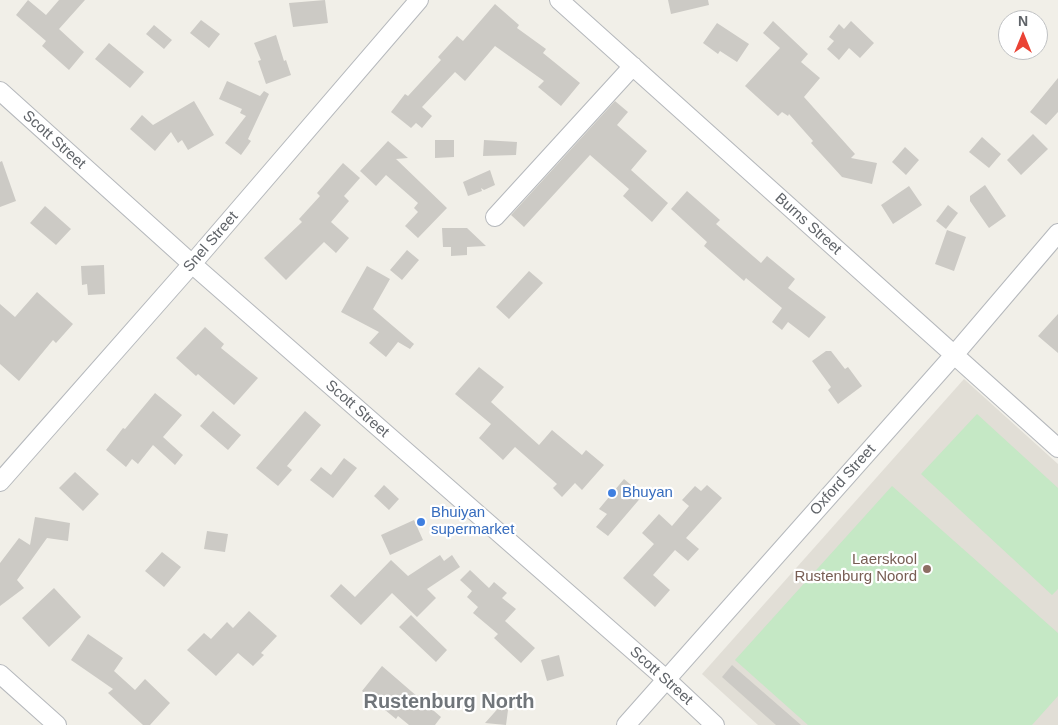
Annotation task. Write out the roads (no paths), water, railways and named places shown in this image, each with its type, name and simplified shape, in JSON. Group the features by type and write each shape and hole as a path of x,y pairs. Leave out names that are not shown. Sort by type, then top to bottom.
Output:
{"street":[{"name":"Snel Street","path":"0,482 192,264 418,0"},
{"name":"Burns Street","path":"559,0 1058,448"},
{"path":"495,217 633,66"},
{"name":"Scott Street","path":"0,91 192,264 667,680 715,725"},
{"name":"Oxford Street","path":"626,725 954,356 1058,233"},
{"path":"0,674 57,725"}],"place":[{"name":"Bhuyan","path":"612,493"},
{"name":"Bhuiyan supermarket","path":"421,522"},
{"name":"Laerskool Rustenburg Noord","path":"927,569"}],"district":[{"name":"Rustenburg North","path":"449,702"}]}
